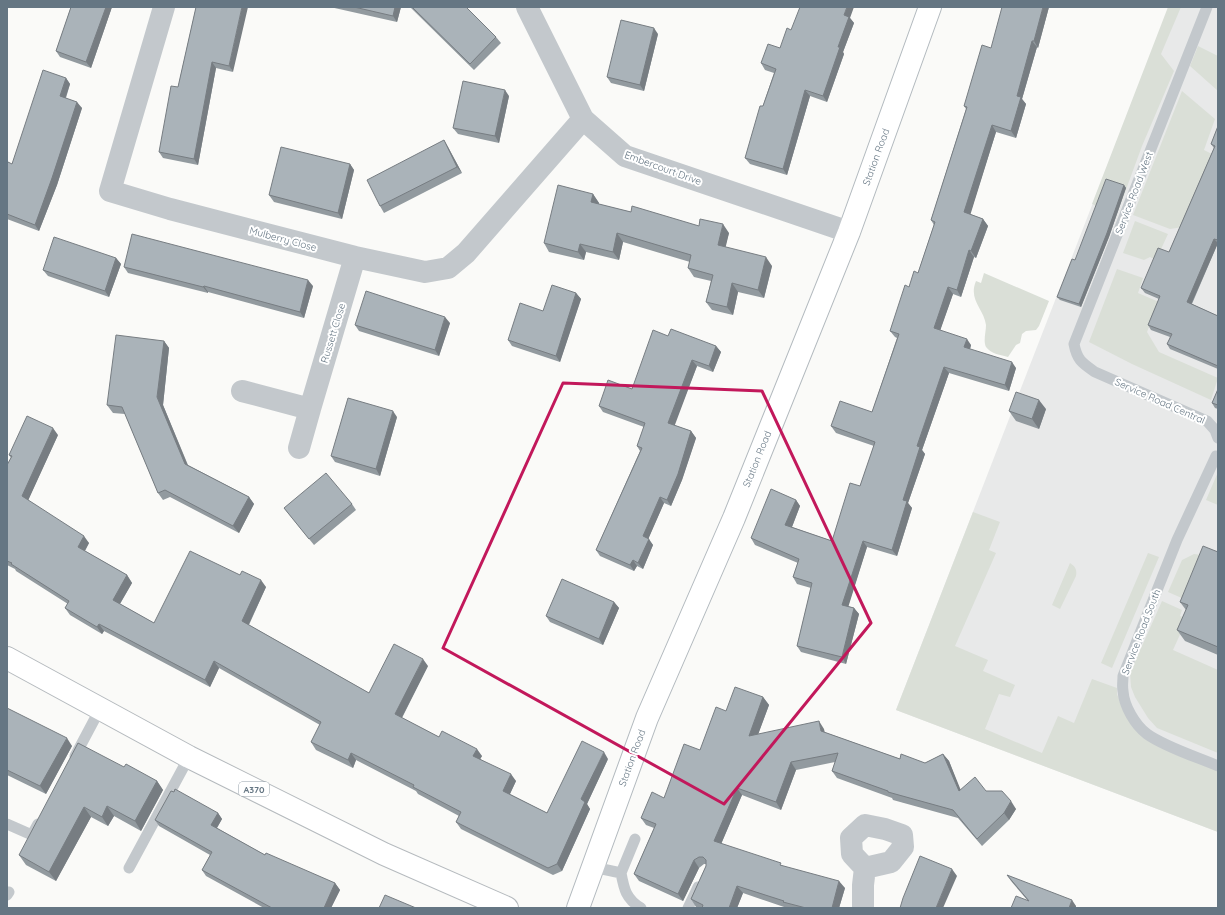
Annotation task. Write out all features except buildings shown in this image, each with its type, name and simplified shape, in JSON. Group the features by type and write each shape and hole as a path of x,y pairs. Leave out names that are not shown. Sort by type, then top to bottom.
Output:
{"street":[{"name":"Mulberry Close","path":"164,7 110,191 170,209 355,257 425,272 448,268 466,253 583,118"},
{"name":"Embercourt Drive","path":"527,7 583,118 625,156 849,232"},
{"name":"Station Road","path":"578,908 647,718 734,518 849,232 930,7"},
{"name":"Russett Close","path":"299,448 355,257"},
{"path":"242,392 310,409"},
{"name":"A370","path":"7,658 189,757 384,854 507,908"},
{"path":"863,908 863,885 866,868"}],"lane":[{"name":"Service Road West","path":"1095,372 1081,362 1076,354 1074,344 1207,7"},
{"name":"Service Road Central","path":"1095,372 1207,421 1215,430 1218,438"},
{"name":"Service Road South","path":"1217,454 1177,540 1123,676 1123,692 1135,721 1146,733 1158,740 1218,766"},
{"path":"70,765 100,709"},
{"path":"129,868 189,757"},
{"path":"7,824 32,835 43,814"},
{"path":"635,839 621,873 624,888 632,903 641,908"},
{"path":"593,867 621,873"},
{"path":"688,908 702,878"}],"highlighted area":[{"path":"563,383 762,391 871,623 724,804 443,648"}],"shaded area":[{"path":"1168,7 1181,7 1161,54 1174,71 1142,146 1117,214 1092,204"},
{"path":"1169,7 1218,7 1218,832 896,710"},
{"path":"1198,46 1218,56 1218,91 1190,66"},
{"path":"1182,91 1215,119 1204,150 1218,157 1183,227 1170,229 1133,215"},
{"path":"1135,221 1168,234 1156,260 1150,257 1144,260 1123,253"},
{"path":"1117,269 1143,278 1138,293 1159,302 1147,332 1159,352 1218,378 1211,400 1132,364 1089,342"},
{"path":"984,273 1049,301 1039,326 1036,330 1026,331 1022,334 1020,343 1016,345 1008,357 996,354 985,345 985,319 977,304 974,294 976,281 981,283"},
{"path":"1218,472 1218,505 1206,500"},
{"path":"973,512 1000,522 989,550 996,553 955,646 988,660 983,671 1015,685 1010,697 999,694 985,729 1042,753 1058,716 1074,723 1092,679 1117,688 1117,694 1121,705 1133,724 1218,770 1218,832 896,710"},
{"path":"1148,553 1159,557 1112,668 1101,663"},
{"path":"1194,554 1203,555 1191,602 1168,592 1182,560"},
{"path":"1070,563 1076,569 1076,576 1060,609 1052,605"},
{"path":"1162,601 1182,610 1180,616 1187,619 1173,650 1218,670 1218,753 1157,728 1148,718 1135,697 1131,687 1130,673"}]}
